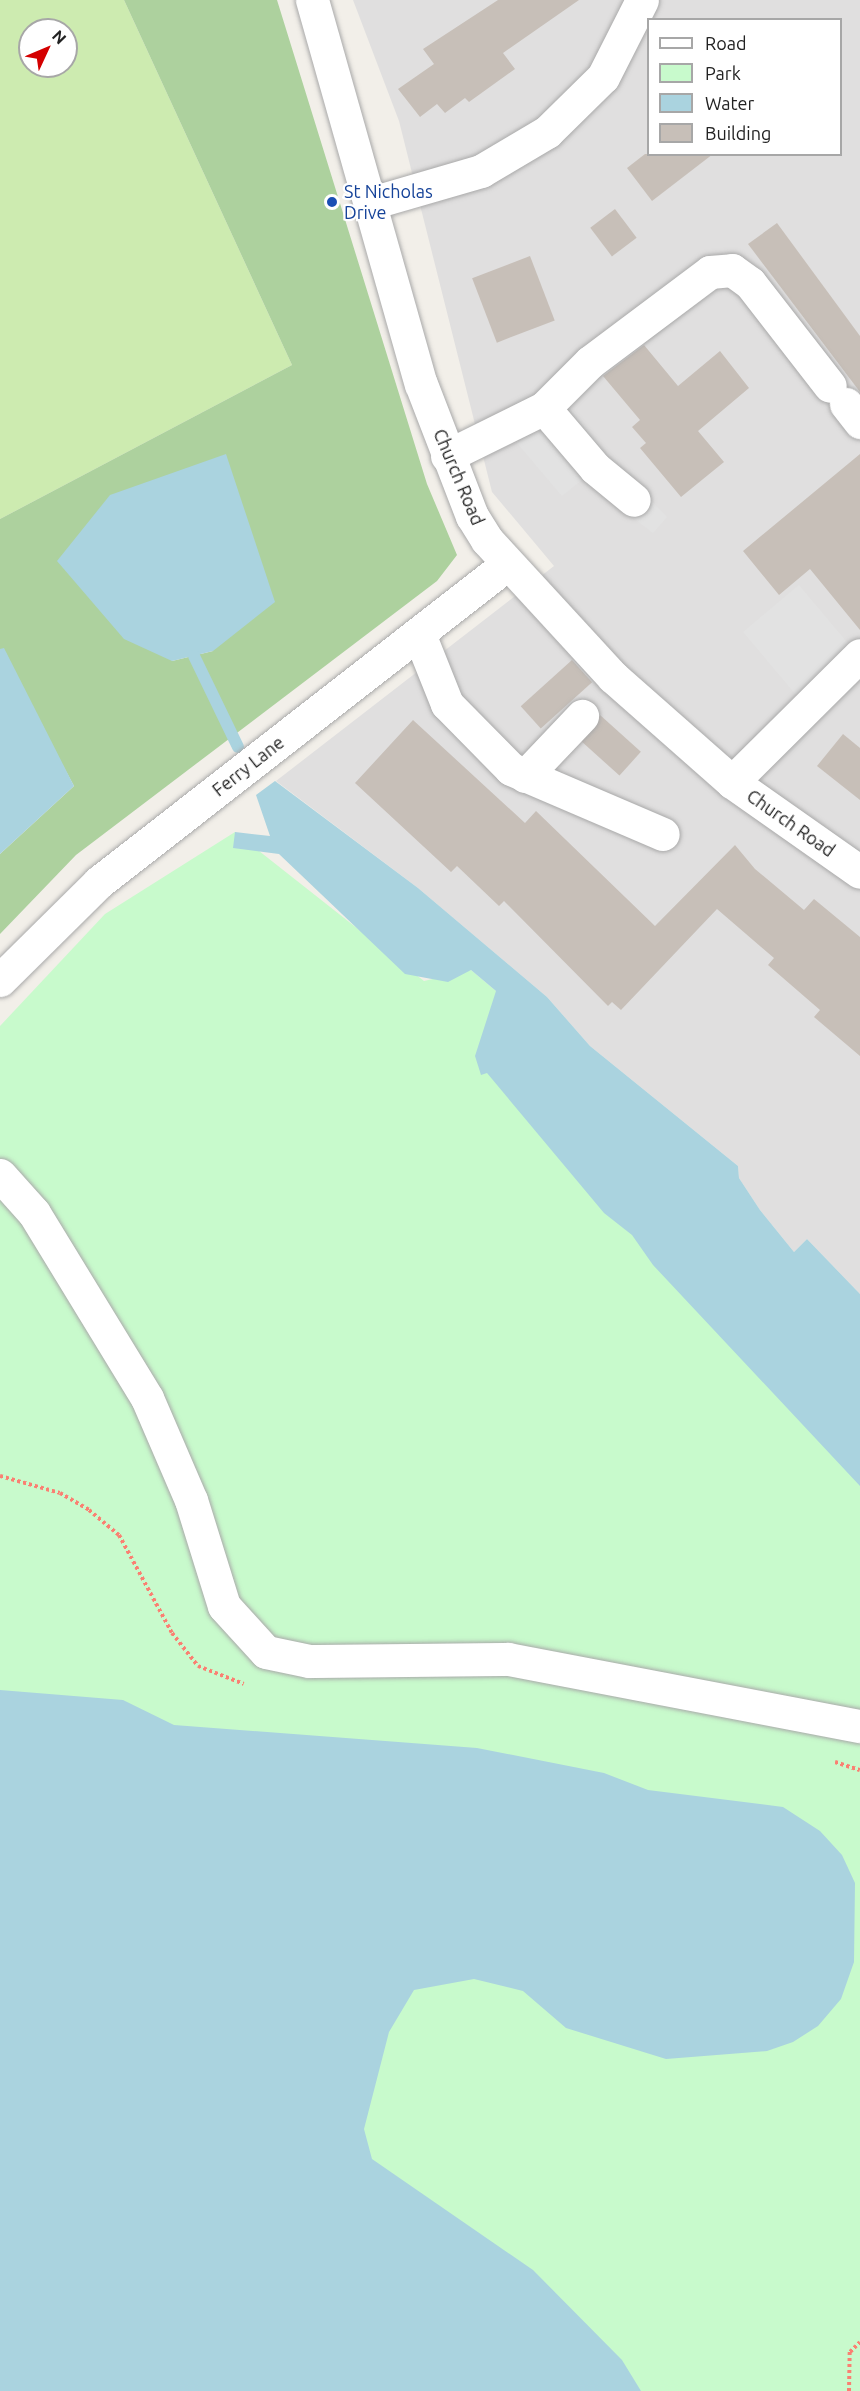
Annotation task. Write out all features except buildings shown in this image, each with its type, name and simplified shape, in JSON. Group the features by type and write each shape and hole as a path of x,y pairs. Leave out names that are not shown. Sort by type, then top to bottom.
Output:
{"street":[{"name":"Church Road","path":"312,0 447,456 472,516 506,564 613,677 732,782 860,872"},
{"path":"371,203 481,171 547,132 603,77 642,0"},
{"path":"447,456 544,408 590,362 710,272 732,270 750,283 845,404"},
{"path":"544,408 595,468 634,500"},
{"name":"Ferry Lane","path":"0,980 99,882 506,564"},
{"path":"419,634 447,704 511,770 663,834"},
{"path":"732,782 860,655"},
{"path":"525,776 582,716"},
{"path":"0,1175 34,1213 147,1398 191,1500 224,1606 266,1652 309,1661 508,1659 860,1726"}],"path":[{"path":"0,1476 60,1493"},
{"path":"849,2391 850,2352 860,2342"}],"shaded area":[{"path":"353,0 860,0 860,1294 807,1239 794,1252 760,1210 739,1178 738,1166 590,1046 547,997 418,888 276,781 554,566 492,492 399,121"},
{"path":"566,401 611,460 667,517 653,533 583,479 562,496 517,443"},
{"path":"799,585 852,648 796,695 743,632"}],"green space":[{"path":"0,0 124,0 292,365 0,519"},
{"path":"124,0 277,0 427,484 457,555 437,581 76,855 0,934 0,854 74,786 0,649 0,519 292,365","holes":["111,495 213,651 172,661"]},
{"path":"235,832 424,981 471,970 496,991 860,1484 860,2391 0,2391 0,1026 105,914"}],"water":[{"path":"226,454 275,602 213,651 172,661 124,639 57,561 110,495"},
{"path":"4,648 74,786 0,854 0,649"},
{"path":"275,781 418,888 547,997 590,1046 738,1166 739,1178 760,1210 794,1252 807,1239 860,1294 860,1486 653,1265 632,1235 604,1213 487,1073 481,1075 475,1056 496,991 471,970 448,982 405,974 279,854 233,848 235,832 270,836 256,795"},
{"path":"0,1690 123,1700 174,1725 477,1748 604,1773 648,1790 783,1807 820,1831 842,1855 855,1883 854,1962 841,1999 818,2026 793,2042 767,2051 666,2059 566,2028 523,1991 474,1979 414,1990 389,2032 364,2129 372,2159 533,2270 622,2360 641,2391 0,2391"}],"waterway":[{"path":"194,656 238,747"}],"place":[{"name":"St Nicholas Drive","path":"332,202"}]}
